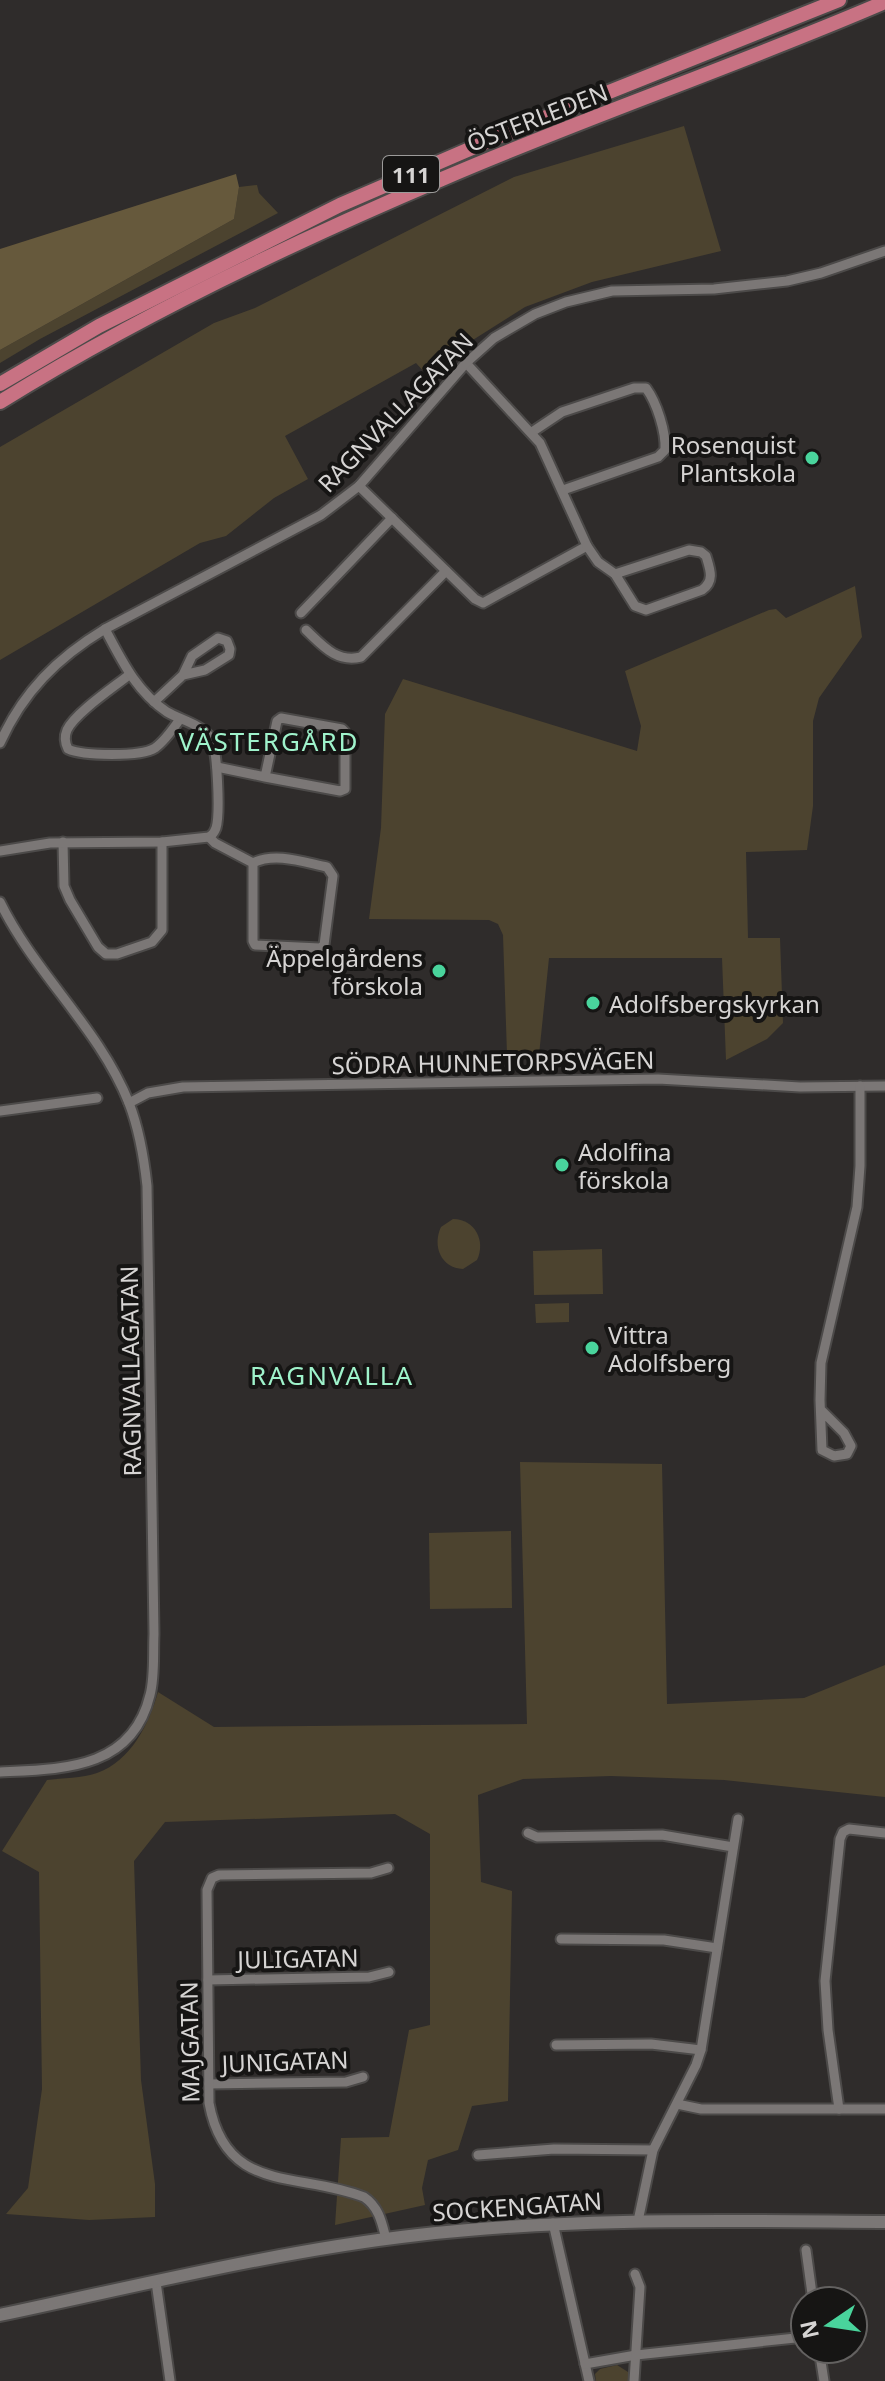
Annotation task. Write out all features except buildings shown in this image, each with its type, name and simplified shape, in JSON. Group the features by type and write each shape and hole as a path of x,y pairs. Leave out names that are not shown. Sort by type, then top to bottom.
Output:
{"main road":[{"name":"ÖSTERLEDEN","path":"0,384 99,326 340,205 529,124 839,0"},
{"name":"ÖSTERLEDEN","path":"0,402 112,337 318,233 444,177 885,2"}],"street":[{"name":"RAGNVALLAGATAN","path":"0,743 16,711 35,684 72,650 105,629 307,524 359,486 466,363 507,329 551,307 582,297 630,289 763,285 821,273 885,251"},
{"path":"466,363 532,432 563,490 587,546 598,562 615,574 635,606 646,610 702,590 711,578 706,556 696,550 615,574"},
{"path":"532,432 562,412 634,388 646,388 652,396 665,450 658,457 563,490"},
{"path":"359,486 475,599 483,603 587,546"},
{"path":"301,613 392,518"},
{"path":"306,630 328,652 340,657 361,657 446,571"},
{"path":"105,629 129,675 154,702 211,738 217,767 217,825 209,837"},
{"path":"154,702 183,675 193,654 220,638 227,641 229,655 205,670 183,675"},
{"path":"129,675 100,697 67,730 65,741 68,749 85,753 143,752 163,741 180,719"},
{"path":"217,767 265,777 340,791 345,789 345,732 281,718 277,721 265,777"},
{"path":"0,851 63,842 162,842 209,837"},
{"path":"209,837 253,863 273,857 327,867 331,871 324,945 320,948 255,945 253,863"},
{"path":"63,842 64,886 70,900 98,947 106,954 117,954 152,942 162,930 162,842"},
{"name":"RAGNVALLAGATAN","path":"0,902 19,938 106,1060 129,1103 142,1150 147,1186 154,1634 152,1686 147,1705 137,1726 124,1741 103,1757 68,1767 0,1772"},
{"name":"SÖDRA HUNNETORPSVÄGEN","path":"129,1103 148,1093 183,1087 658,1079 748,1085 885,1086"},
{"path":"821,1410 849,1441 851,1449 847,1454 834,1456 822,1450 820,1381 823,1351 857,1207 860,1086"},
{"path":"0,1111 97,1098"},
{"path":"638,2221 653,2150 701,2050 738,1819"},
{"path":"839,2109 825,1981 840,1839 843,1832 849,1829 885,1833"},
{"path":"528,1833 537,1837 662,1835 733,1847"},
{"name":"MAJGATAN","path":"386,2239 379,2215 364,2197 272,2177 238,2161 224,2146 214,2126 209,2103 207,1890 212,1878 219,1875 371,1873 388,1868"},
{"path":"561,1939 664,1940 717,1948"},
{"name":"JULIGATAN","path":"208,1980 369,1977 389,1972"},
{"path":"556,2045 651,2044 701,2050"},
{"name":"JUNIGATAN","path":"209,2084 346,2082 363,2077"},
{"path":"677,2104 701,2109 885,2109"},
{"path":"478,2155 554,2149 653,2150"},
{"name":"SOCKENGATAN","path":"0,2315 386,2239 553,2223 885,2222"},
{"path":"553,2223 589,2381"},
{"path":"806,2250 811,2285"},
{"path":"634,2381 640,2287 635,2274"},
{"path":"156,2282 170,2381"},
{"path":"585,2364 636,2355 789,2339"}],"shaded area":[{"path":"684,126 721,251 592,282 525,307 457,350 427,375 416,363 285,436 308,479 274,498 226,536 200,543 0,660 0,447 214,323 255,308 514,177"},
{"path":"236,174 239,187 234,219 0,350 0,249"},
{"path":"257,185 259,193 278,213 0,363 0,350 234,219 239,187"},
{"path":"855,586 862,637 819,698 813,721 813,806 807,850 746,852 748,938 780,938 783,1023 767,1039 726,1060 722,958 549,958 539,1055 507,1054 503,935 498,924 489,920 369,919 381,828 385,714 403,679 637,751 641,726 625,671 769,610 776,609 786,618"},
{"path":"453,1219 473,1227 479,1239 477,1260 463,1269 449,1265 438,1248 441,1227"},
{"path":"602,1249 603,1294 534,1295 533,1251"},
{"path":"569,1303 569,1322 536,1323 535,1304"},
{"path":"520,1462 662,1464 667,1704 804,1698 885,1665 885,1797 724,1780 611,1776 523,1779 478,1795 481,1882 512,1891 508,2101 472,2106 458,2150 428,2160 422,2188 425,2205 335,2225 341,2138 389,2137 409,2030 430,2025 430,1834 395,1814 165,1822 134,1861 141,2080 155,2184 155,2217 89,2220 6,2214 28,2188 42,2089 39,1872 2,1851 47,1780 91,1775 120,1760 144,1729 158,1692 214,1727 527,1724"},
{"path":"511,1531 512,1608 430,1609 429,1533"},
{"path":"617,2365 628,2372 629,2381 596,2381 595,2374 600,2369"}],"place":[{"name":"Rosenquist Plantskola","path":"812,458"},
{"name":"Äppelgårdens förskola","path":"439,971"},
{"name":"Adolfsbergskyrkan","path":"593,1003"},
{"name":"Adolfina förskola","path":"562,1165"},
{"name":"Vittra Adolfsberg","path":"592,1348"}],"district":[{"name":"VÄSTERGÅRD","path":"269,741"},
{"name":"RAGNVALLA","path":"332,1375"}]}
